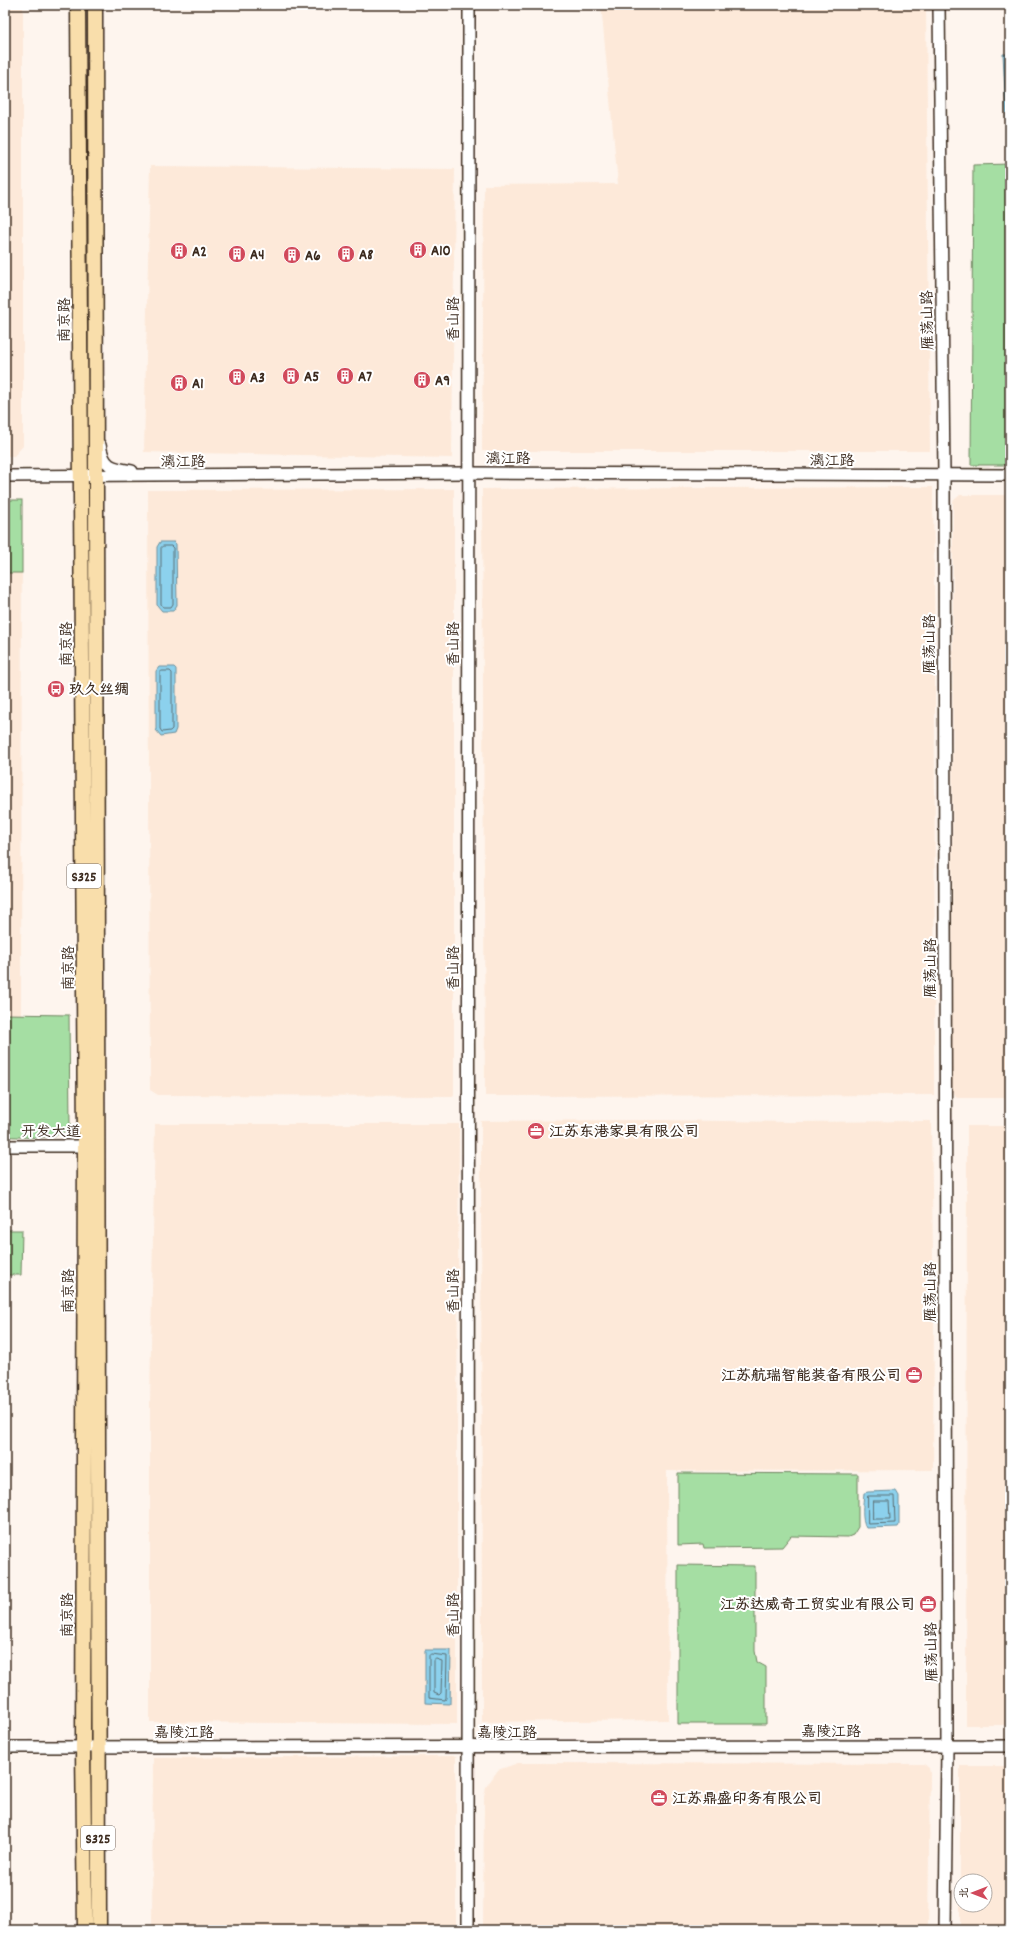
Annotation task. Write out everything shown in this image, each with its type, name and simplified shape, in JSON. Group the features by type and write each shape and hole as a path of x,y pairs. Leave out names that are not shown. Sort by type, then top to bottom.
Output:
{"main road":[{"name":"南京路","path":"78,5 99,1930"},
{"name":"南京路","path":"85,1930 83,1747 91,1146 97,476 94,5"}],"street":[{"name":"香山路","path":"468,1930 469,5"},
{"name":"雁荡山路","path":"939,5 944,475 947,1746 946,1930"},
{"path":"96,428 102,457 112,467 176,476"},
{"name":"漓江路","path":"5,476 468,473 1010,475"},
{"name":"开发大道","path":"5,1146 91,1146"},
{"name":"嘉陵江路","path":"5,1747 1010,1746"}],"shaded area":[{"path":"5,5 23,5 23,446 14,456 5,456"},
{"path":"601,5 926,5 930,451 482,451 484,185 618,184"},
{"path":"150,166 455,169 452,458 144,452"},
{"path":"933,487 935,675 934,1095 485,1096 482,489"},
{"path":"454,489 454,1096 158,1095 150,1090 148,490"},
{"path":"960,495 1010,495 1010,1098 957,1098 952,1091 953,501"},
{"path":"5,500 22,500 21,1014 5,1014"},
{"path":"656,1120 791,1122 931,1121 934,1320 933,1470 667,1471 668,1720 482,1722 481,1121"},
{"path":"155,1124 459,1124 457,1724 150,1722 150,1402"},
{"path":"967,1126 1010,1126 1010,1725 966,1725"},
{"path":"456,1756 456,1930 152,1930 153,1758"},
{"path":"518,1763 924,1764 929,1768 930,1773 928,1930 483,1930 484,1796 486,1787 498,1770"},
{"path":"960,1766 1010,1766 1010,1930 960,1930 960,1913 993,1913 993,1873 960,1873"}],"green space":[{"path":"1010,164 1010,465 971,465 973,165"},
{"path":"5,500 22,500 22,573 5,573"},
{"path":"5,1014 69,1015 70,1128 63,1132 47,1137 5,1137"},
{"path":"5,1230 22,1230 21,1275 5,1275"},
{"path":"678,1473 858,1474 858,1527 853,1535 848,1537 791,1536 782,1547 704,1548 703,1544 678,1545"},
{"path":"678,1565 755,1566 755,1651 757,1662 766,1667 766,1724 678,1724"}],"water":[{"path":"1003,54 1010,54 1010,151 1008,151"},
{"path":"160,542 174,542 176,544 177,605 173,611 162,611 157,605 157,547"},
{"path":"159,667 174,667 176,669 176,729 174,734 161,736 156,730 156,671"},
{"path":"896,1491 899,1496 898,1527 866,1528 864,1525 863,1516 864,1493"},
{"path":"425,1650 451,1650 450,1704 425,1703"}],"place":[{"name":"A10","path":"418,250"},
{"name":"A2","path":"179,251"},
{"name":"A4","path":"237,254"},
{"name":"A8","path":"346,254"},
{"name":"A6","path":"292,255"},
{"name":"A5","path":"291,376"},
{"name":"A7","path":"345,376"},
{"name":"A3","path":"237,377"},
{"name":"A9","path":"422,380"},
{"name":"A1","path":"179,383"},
{"name":"玖久丝绸","path":"56,689"},
{"name":"江苏东港家具有限公司","path":"536,1131"},
{"name":"江苏航瑞智能装备有限公司","path":"914,1375"},
{"name":"江苏达威奇工贸实业有限公司","path":"928,1604"},
{"name":"江苏鼎盛印务有限公司","path":"659,1798"}]}
